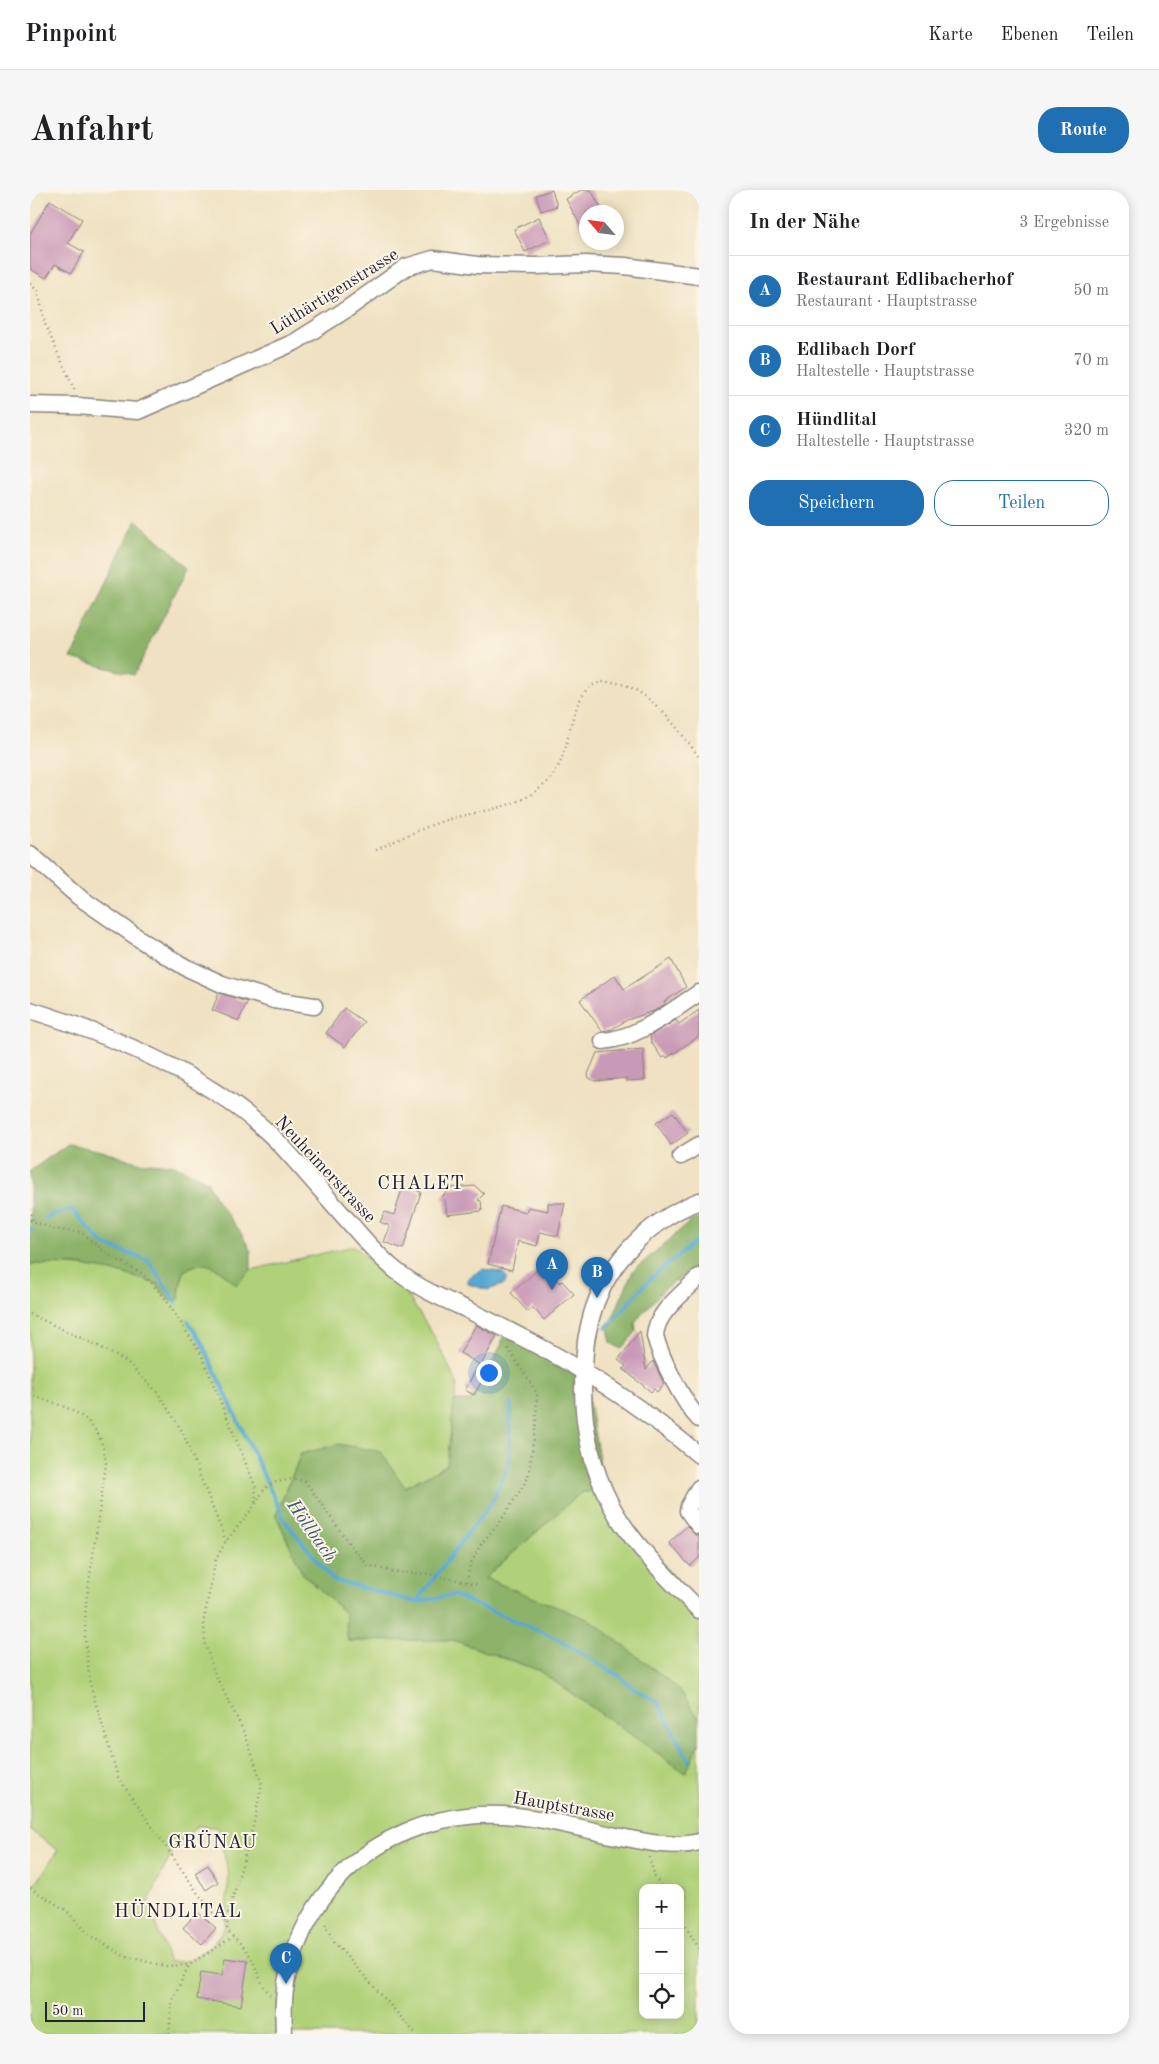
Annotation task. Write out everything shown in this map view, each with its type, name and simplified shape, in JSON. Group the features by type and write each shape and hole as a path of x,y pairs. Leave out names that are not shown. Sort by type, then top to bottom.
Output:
{"street":[{"name":"Lüthärtigenstrasse","path":"30,405 77,406 138,411 295,342 347,309 406,267 433,259 477,265 537,266 586,264 625,266 699,276"},
{"path":"30,854 79,897 185,967 222,984 274,1000 314,1006"},
{"path":"602,1041 616,1040 643,1029 699,993"},
{"name":"Neuheimerstrasse","path":"30,1010 96,1034 148,1056 218,1093 251,1117 279,1143 378,1254 399,1273 425,1290 505,1329 584,1372 639,1409 699,1455"},
{"path":"680,1156 699,1144"},
{"path":"699,1201 683,1208 653,1227 638,1239 616,1264 597,1298 591,1315 587,1332 583,1398 588,1439 594,1464 612,1507 623,1524 655,1563 699,1610"},
{"path":"699,1277 659,1320 655,1329 655,1336 689,1407 699,1419"},
{"path":"699,1488 688,1511 699,1526"},
{"name":"Hauptstrasse","path":"284,2034 284,2002 289,1967 302,1932 316,1907 333,1883 348,1867 381,1843 421,1826 445,1819 465,1816 515,1816 644,1842 672,1844 699,1842"}],"path":[{"path":"30,284 38,291 44,324 75,392 77,406"},
{"path":"376,850 410,834 445,821 527,797 539,789 549,781 563,757 583,694 591,686 601,682 613,682 641,694 662,711 699,757"},
{"path":"30,1209 32,1221 54,1229 79,1232 85,1235 107,1254 143,1274 164,1297 201,1354 256,1488 255,1505"},
{"path":"30,1314 127,1362 158,1393 182,1431 226,1541"},
{"path":"467,1582 470,1565 481,1544 502,1519 528,1478 536,1423 537,1392 504,1341 505,1329"},
{"path":"30,1395 76,1411 92,1423 104,1450 106,1464 86,1603 85,1638 90,1684 118,1777 212,1912 228,1923"},
{"path":"284,2002 271,1996 263,1987 246,1948 228,1930 228,1915 253,1826 262,1784 245,1734 215,1674 205,1644 204,1619 213,1570 226,1541 255,1505 265,1488 276,1482 292,1479 305,1480 352,1549 368,1565 393,1572 428,1574 480,1585"},
{"path":"644,1842 655,1877 659,1884"},
{"path":"30,1888 66,1910 89,1936 124,1956 165,1966 189,1965 233,1937"},
{"path":"316,1907 334,1942 416,2034"},
{"path":"684,1924 699,1948"},
{"path":"169,2034 172,2001 189,1965"}],"green space":[{"path":"136,520 189,567 134,675 71,658"},
{"path":"68,1144 102,1151 137,1162 174,1165 207,1181 217,1201 239,1230 251,1251 251,1270 236,1285 218,1269 206,1264 199,1264 184,1271 179,1299 170,1301 157,1284 121,1273 78,1265 30,1264 30,1171"},
{"path":"699,1218 699,1264 664,1289 635,1322 636,1332 621,1349 611,1343 608,1328 633,1271 691,1221"},
{"path":"354,1246 404,1290 434,1336 457,1383 447,1465 405,1487 301,1454 276,1515 303,1574 345,1613 348,1641 453,1640 538,1670 686,1772 699,1743 699,2034 30,2034 30,1892 58,1850 30,1830 30,1264 78,1266 110,1270 159,1285 179,1299 184,1271 200,1264 212,1265 218,1268 236,1285 251,1270","holes":["197,1826 217,1827 229,1874 224,1929 212,1946 187,1961 169,1962 148,1903 174,1848"]},
{"path":"505,1329 584,1372 604,1489 580,1493 485,1578 592,1621 679,1689 699,1719 699,1743 686,1773 538,1670 453,1640 348,1641 345,1613 303,1574 276,1515 301,1454 339,1444 381,1452 405,1487 447,1465 454,1401 470,1401 501,1346"},
{"path":"604,1489 699,1610 699,1719 679,1689 485,1578 580,1493"}],"water":[{"path":"483,1269 503,1273 507,1277 505,1284 488,1290 468,1284 468,1278"}],"building":[{"path":"552,190 557,206 541,211 536,195"},
{"path":"581,190 591,190 599,205 579,205 579,223 566,199"},
{"path":"50,200 82,219 68,243 84,252 71,273 55,264 46,278 30,269 30,234"},
{"path":"539,217 550,240 525,252 514,229"},
{"path":"671,959 686,987 654,1011 627,1020 612,1029 602,1031 580,1000 615,975 624,989"},
{"path":"219,993 247,1002 239,1021 212,1010"},
{"path":"344,1008 364,1022 345,1047 326,1033"},
{"path":"699,1010 699,1036 667,1058 666,1056 662,1058 651,1042 650,1036 676,1020 679,1024"},
{"path":"643,1049 645,1080 626,1081 626,1078 595,1081 589,1078 588,1074 597,1053"},
{"path":"673,1112 688,1133 671,1145 656,1123"},
{"path":"403,1186 421,1192 403,1249 384,1242 390,1226 380,1222 385,1212 394,1215"},
{"path":"475,1186 484,1194 478,1200 481,1201 482,1211 447,1215 445,1200 442,1197 450,1188"},
{"path":"548,1203 565,1203 558,1236 540,1232 537,1246 518,1241 512,1270 488,1264 501,1206 526,1212 528,1207 548,1211"},
{"path":"541,1267 549,1276 551,1273 559,1283 562,1281 574,1294 544,1320 532,1307 528,1312 511,1293"},
{"path":"476,1325 497,1336 481,1365 489,1369 474,1395 465,1390 479,1364 460,1353"},
{"path":"640,1331 646,1370 653,1361 664,1384 657,1392 654,1389 651,1392 623,1369 626,1366 618,1360"},
{"path":"687,1526 695,1535 699,1536 699,1558 690,1566 669,1543"},
{"path":"208,1865 218,1882 206,1890 195,1873"},
{"path":"197,1912 216,1928 202,1944 183,1928"},
{"path":"225,1958 248,1961 241,2006 197,1999 201,1972 222,1975"}],"waterway":[{"name":"Höllbach","path":"45,1218 71,1209 103,1244 149,1261 176,1302"},
{"path":"606,1328 652,1277 699,1239"},
{"name":"Höllbach","path":"188,1321 200,1339 285,1521 333,1580 416,1602 493,1500 509,1464 511,1403"},
{"path":"416,1602 453,1595 554,1637 621,1677 634,1689 658,1702 689,1761"}],"place":[{"name":"Restaurant Edlibacherhof","path":"552,1290"},
{"name":"Edlibach Dorf","path":"597,1298"},
{"name":"Hündlital","path":"286,1984"}],"district":[{"name":"CHALET","path":"421,1182"},
{"name":"GRÜNAU","path":"213,1841"},
{"name":"HÜNDLITAL","path":"178,1910"}]}
